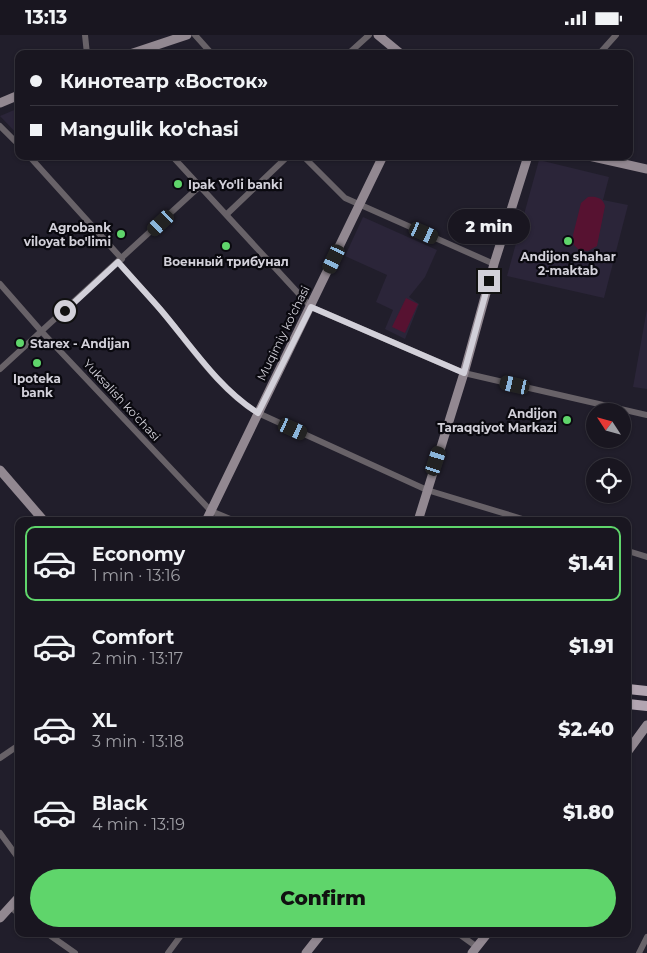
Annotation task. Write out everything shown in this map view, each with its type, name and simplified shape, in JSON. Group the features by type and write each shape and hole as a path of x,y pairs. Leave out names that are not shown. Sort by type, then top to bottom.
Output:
{"main road":[{"path":"631,689 647,691"},
{"path":"631,704 647,706"}],"street":[{"path":"85,35 87,50"},
{"path":"142,50 187,35"},
{"path":"195,35 208,50"},
{"path":"352,50 369,35"},
{"path":"378,35 396,50"},
{"path":"603,50 616,35"},
{"path":"0,103 15,97"},
{"path":"0,126 15,141"},
{"path":"32,160 120,261 192,350 241,403 258,413 427,490 516,517"},
{"path":"178,160 311,307 464,373 647,415"},
{"path":"227,214 284,160"},
{"path":"308,160 345,198 494,264"},
{"name":"Muqimiy ko'chasi","path":"208,517 381,160"},
{"path":"419,517 527,160"},
{"path":"607,160 647,169"},
{"path":"0,369 200,186"},
{"name":"Yuksalish ko'chasi","path":"0,284 42,332 211,511 225,517"},
{"path":"0,471 40,517"},
{"path":"631,552 647,557"},
{"path":"631,747 647,725"},
{"path":"0,758 15,748"},
{"path":"0,833 15,854"},
{"path":"0,918 15,901"},
{"path":"10,907 15,910"},
{"path":"52,937 75,953"},
{"path":"168,953 180,937"},
{"path":"306,953 319,937"},
{"path":"462,937 474,950 485,937"},
{"path":"639,953 647,937"}],"shaded area":[{"path":"15,110 15,132 0,116"},
{"name":"Andijon shahar 2-maktab","path":"539,160 609,177 603,200 628,205 604,298 507,276"},
{"path":"588,197 599,198 605,206 597,246 588,251 579,250 574,245 573,235 581,203"},
{"path":"363,217 437,250 425,277 409,297 419,304 405,339 385,329 393,310 376,302 387,275 345,256"},
{"path":"406,298 418,304 405,333 392,327"},
{"path":"647,309 647,389 633,387"}],"place":[{"name":"Ipak Yo'li banki","path":"178,184"},
{"name":"Agrobank viloyat bo'limi","path":"121,234"},
{"name":"Andijon shahar 2-maktab","path":"568,241"},
{"name":"Военный трибунал","path":"226,246"},
{"name":"Starex - Andijan","path":"20,343"},
{"name":"Ipoteka bank","path":"37,363"},
{"name":"Andijon Taraqqiyot Markazi","path":"567,420"}],"route":[{"path":"65,311 118,262 161,310 186,343 241,403 258,413 311,307 464,373 489,281"}]}
